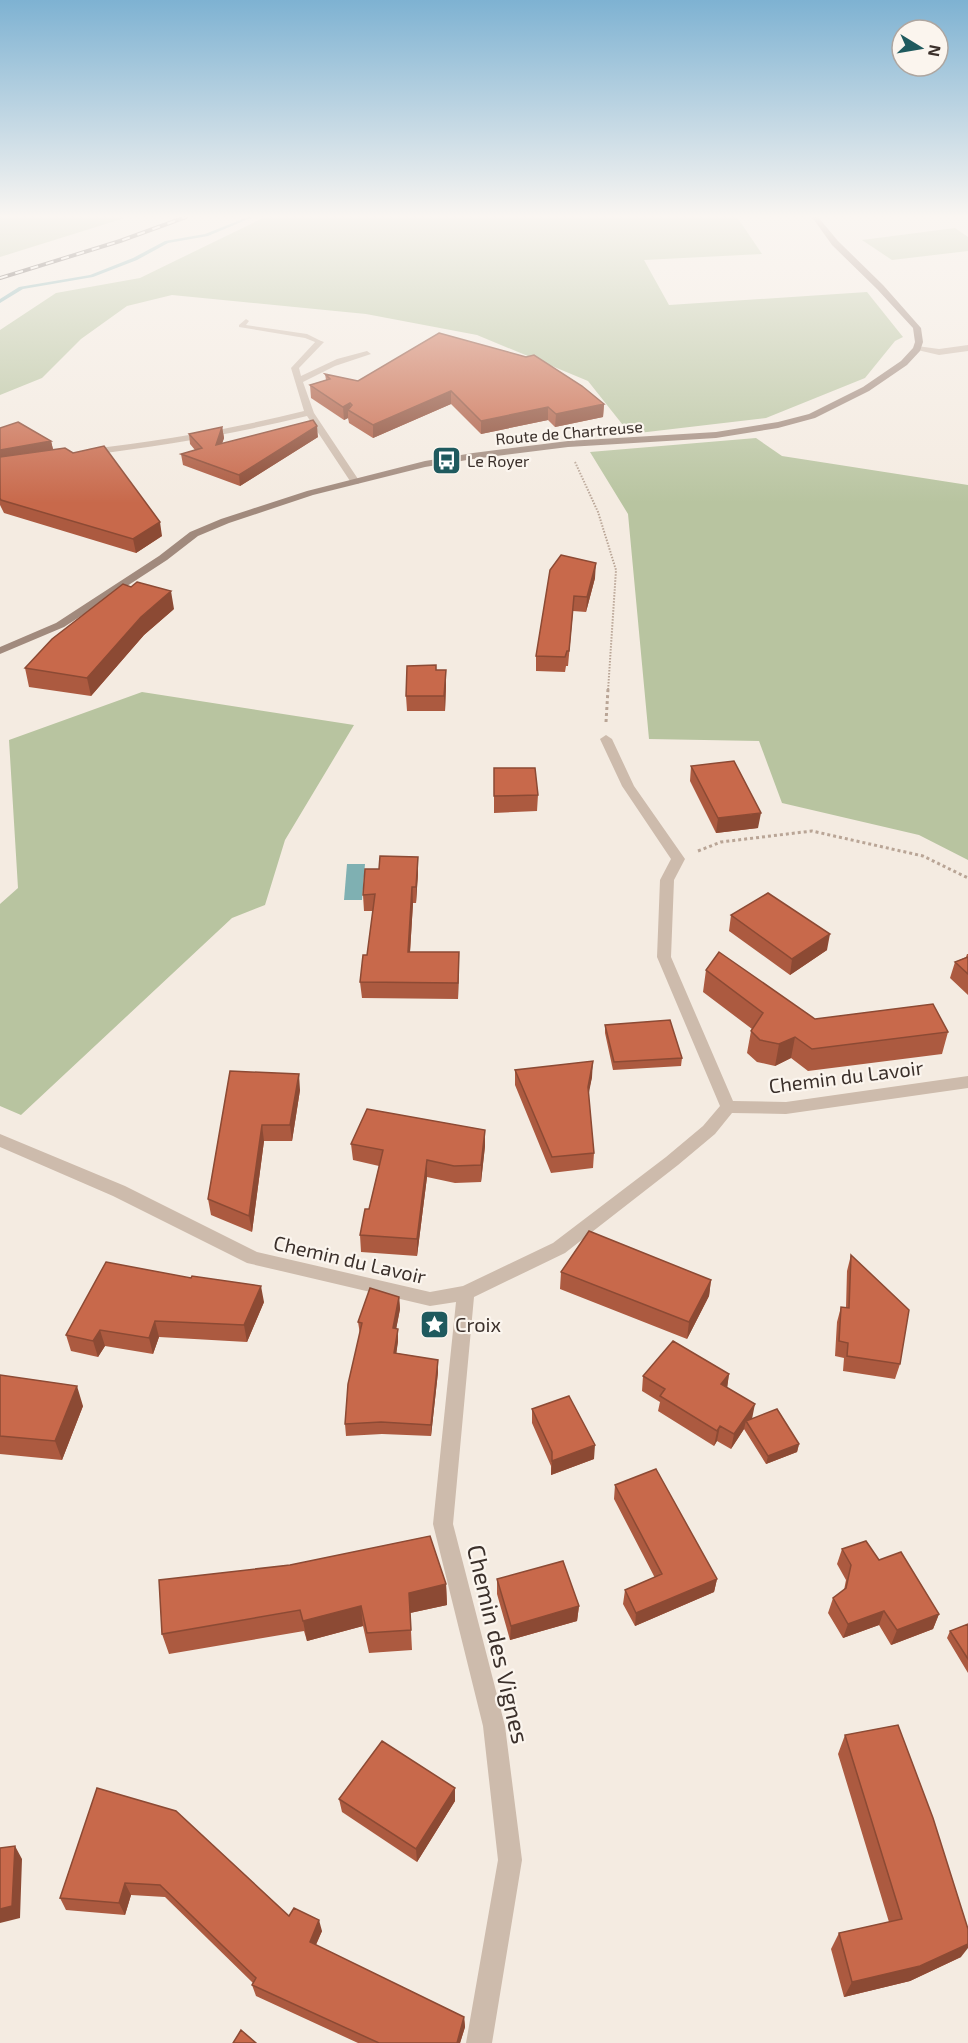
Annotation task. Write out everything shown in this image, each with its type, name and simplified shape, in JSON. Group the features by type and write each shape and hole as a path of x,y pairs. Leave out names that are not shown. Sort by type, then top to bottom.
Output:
{"main road":[{"path":"903,312 917,328 919,342 917,349"},
{"name":"Route de Chartreuse","path":"0,651 60,625 109,595 194,534 261,508 446,460 568,444 716,435 778,426 812,416 866,389 904,363 917,349"}],"street":[{"path":"320,342 295,368 298,381 309,413 355,482"},
{"path":"917,349 939,352 968,348"},
{"path":"298,381 325,366 367,354"},
{"path":"73,455 219,433 309,413"},
{"path":"606,740 627,786 678,859 667,880 664,957 728,1107"},
{"name":"Chemin du Lavoir","path":"0,1140 119,1191 253,1258 430,1299 466,1293 559,1248 672,1161 709,1130 728,1107 786,1108 968,1082"},
{"name":"Chemin des Vignes","path":"466,1293 443,1524 494,1726 510,1860 478,2043"}],"lane":[{"path":"246,321 241,326 308,336 320,342"}],"path":[{"path":"568,444 598,512 616,570 607,688 606,740"},
{"path":"678,859 721,842 812,831 923,856 968,878"}],"green space":[{"path":"27,312 118,312 81,339 42,378 0,395 0,330"},
{"path":"349,312 883,312 903,337 895,341 865,378 766,418 630,434 588,381 477,335"},
{"path":"756,438 782,456 968,485 968,860 919,835 782,803 759,741 649,739 628,514 590,452"},
{"path":"142,692 354,725 285,840 265,905 232,918 21,1115 0,1106 0,904 18,888 9,740"}],"water":[{"path":"347,864 365,864 362,900 344,900"}],"building":[{"path":"439,333 526,357 534,355 582,386 604,404 556,414 548,407 481,421 451,391 373,425 348,410 352,405 350,403 343,407 310,385 330,379 325,374 358,381"},
{"path":"313,420 317,426 239,475 181,454 202,448 189,434 222,427 216,445"},
{"path":"18,422 51,441 0,450 0,428"},
{"path":"104,446 160,522 133,539 1,500 0,457 65,448 73,453"},
{"path":"561,555 596,563 587,597 574,596 569,651 565,657 536,656 550,570"},
{"path":"137,582 171,591 141,617 87,678 25,668 52,639 123,584 131,587"},
{"path":"436,665 436,670 446,670 444,696 406,696 407,666"},
{"path":"734,761 761,813 718,818 691,766"},
{"path":"494,768 535,768 538,795 494,796"},
{"path":"380,856 418,857 416,887 412,887 408,952 459,952 458,983 360,982 363,955 367,955 375,894 363,895 365,869 379,869"},
{"path":"768,893 830,934 792,959 731,915"},
{"path":"719,952 815,1019 933,1004 948,1032 812,1049 795,1037 779,1044 760,1040 751,1031 763,1013 706,970"},
{"path":"968,957 968,974 955,962"},
{"path":"670,1020 682,1058 614,1062 605,1025"},
{"path":"593,1061 588,1087 594,1153 552,1157 515,1070"},
{"path":"230,1071 299,1074 290,1125 262,1125 249,1216 208,1199"},
{"path":"367,1109 485,1130 481,1165 454,1166 427,1160 417,1239 360,1235 365,1209 369,1209 383,1150 351,1144"},
{"path":"589,1231 711,1280 689,1322 561,1272"},
{"path":"851,1255 909,1310 900,1364 847,1356 848,1343 839,1341 841,1307 849,1308"},
{"path":"106,1262 191,1278 192,1276 261,1286 244,1325 155,1321 149,1338 100,1330 93,1341 66,1335"},
{"path":"370,1288 399,1297 393,1328 398,1329 394,1353 438,1360 431,1425 381,1422 345,1424 348,1384 362,1323 358,1322"},
{"path":"673,1341 729,1374 721,1384 755,1404 734,1434 720,1426 717,1431 660,1396 665,1389 643,1376"},
{"path":"0,1375 77,1386 55,1441 0,1436"},
{"path":"569,1396 595,1445 552,1461 552,1452 532,1409"},
{"path":"777,1409 799,1444 768,1456 746,1421"},
{"path":"656,1469 717,1579 636,1613 625,1590 662,1574 615,1485"},
{"path":"430,1536 446,1584 409,1593 411,1630 367,1633 361,1606 303,1621 300,1610 162,1634 159,1580 290,1565"},
{"path":"866,1541 879,1560 901,1552 939,1614 897,1630 884,1611 848,1624 833,1598 846,1588 851,1565 842,1549"},
{"path":"563,1561 579,1606 511,1626 497,1579"},
{"path":"968,1624 968,1659 950,1631"},
{"path":"898,1725 933,1818 968,1929 968,1944 920,1966 852,1982 839,1933 902,1919 845,1735"},
{"path":"382,1741 455,1788 416,1849 339,1799"},
{"path":"97,1788 176,1811 289,1916 294,1908 319,1920 310,1942 464,2017 457,2043 379,2043 252,1985 256,1978 160,1885 125,1883 119,1903 60,1898"},
{"path":"15,1846 12,1906 0,1909 0,1848"},
{"path":"241,2030 256,2043 233,2043"}],"place":[{"name":"Le Royer","path":"446,460"},
{"name":"Croix","path":"434,1324"}]}
